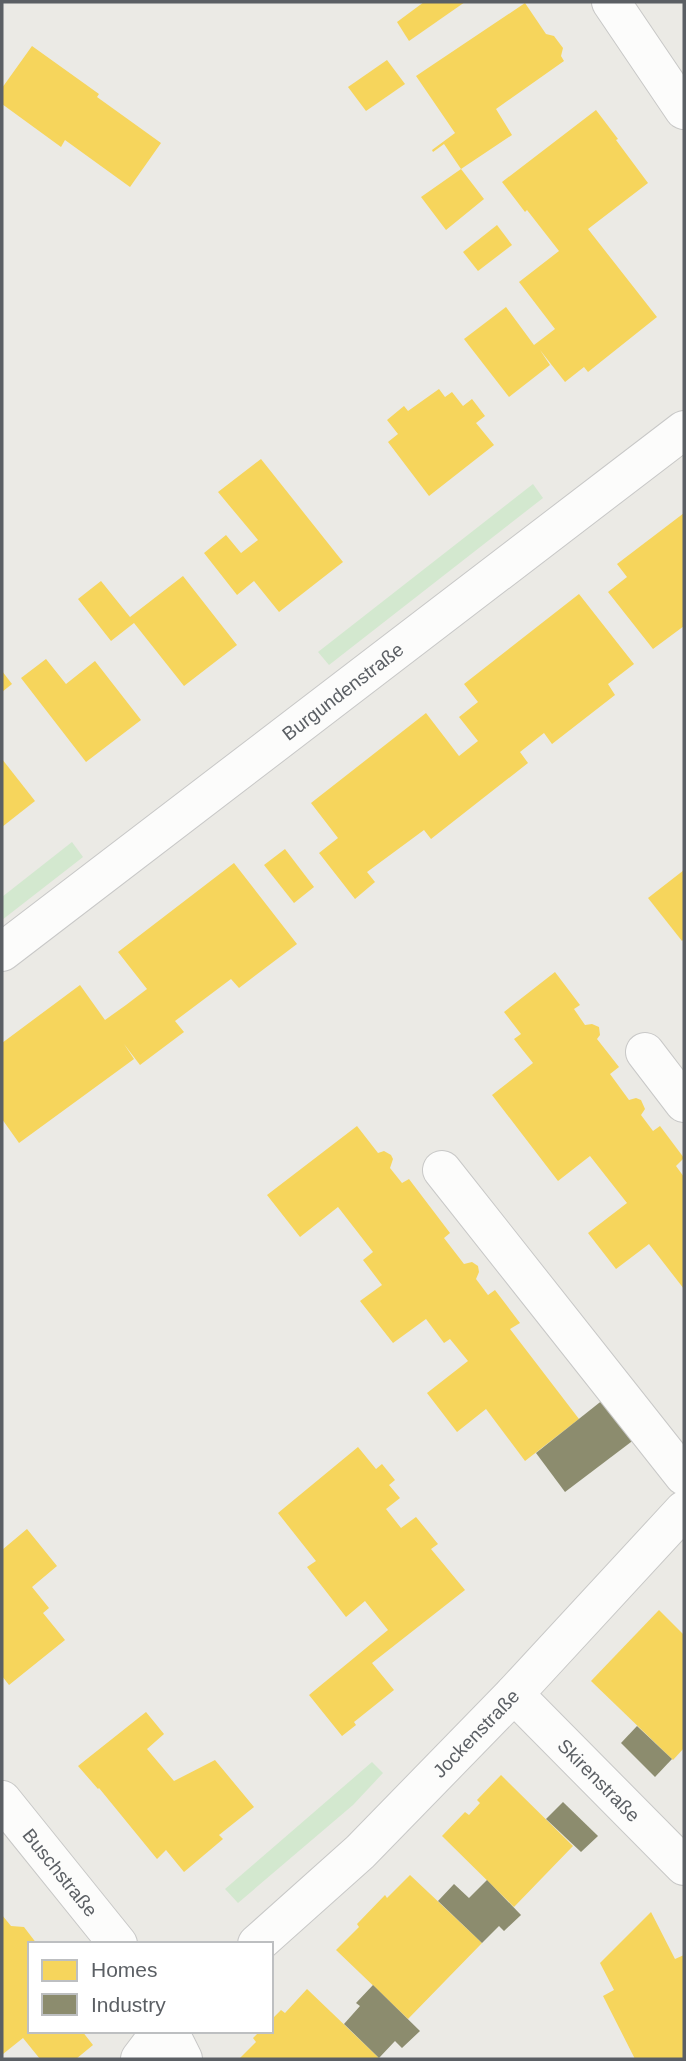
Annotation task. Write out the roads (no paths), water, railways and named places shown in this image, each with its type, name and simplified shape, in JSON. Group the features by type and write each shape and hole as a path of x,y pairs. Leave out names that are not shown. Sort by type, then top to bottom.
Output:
{"street":[{"path":"611,2 684,110"},
{"name":"Burgundenstraße","path":"2,952 684,430"},
{"path":"645,1052 684,1102"},
{"path":"442,1170 684,1476"},
{"name":"Jockenstraße","path":"259,1942 360,1852 514,1694 684,1510"},
{"name":"Skirenstraße","path":"514,1694 684,1866"},
{"name":"Buschstraße","path":"2,1800 116,1942"},
{"path":"140,2059 160,2033"},
{"path":"170,2033 183,2059"}]}
